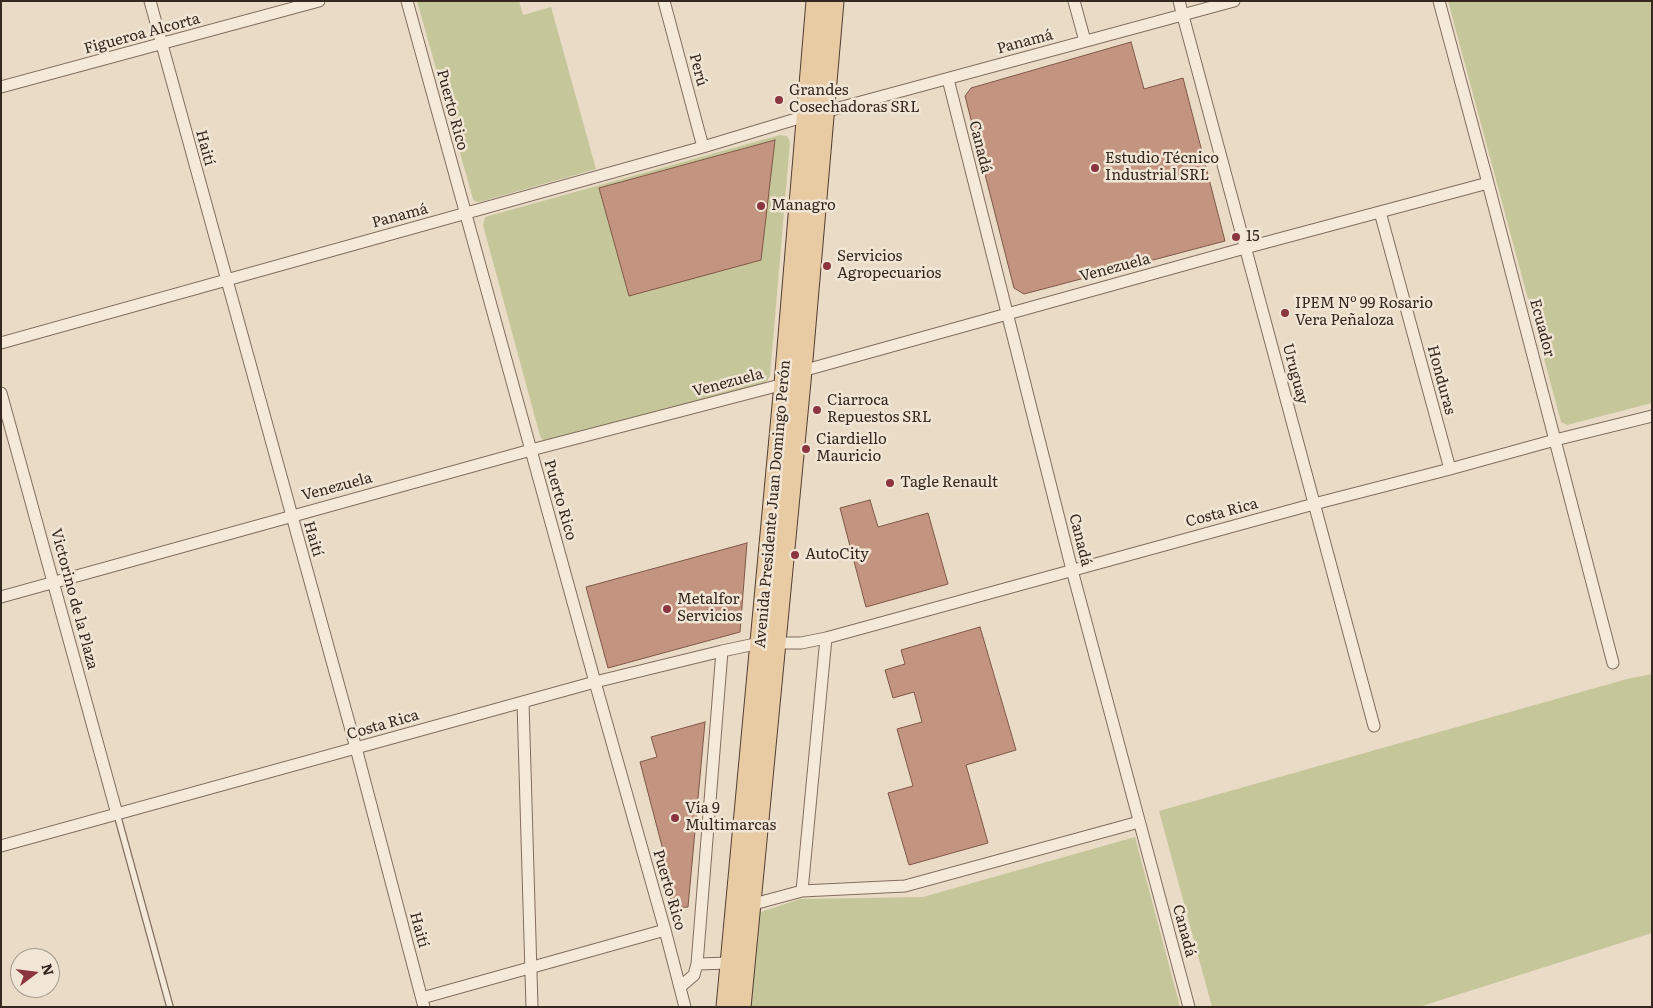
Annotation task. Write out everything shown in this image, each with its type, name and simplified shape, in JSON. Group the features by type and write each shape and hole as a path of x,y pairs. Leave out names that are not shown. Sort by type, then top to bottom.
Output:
{"main road":[{"name":"Avenida Presidente Juan Domingo Perón","path":"741,1007 750,905 784,384 816,1"},
{"name":"Avenida Presidente Juan Domingo Perón","path":"726,1007 767,643 802,371 834,1"}],"street":[{"name":"Haití","path":"150,1 356,748 423,1002"},
{"name":"Figueroa Alcorta","path":"1,87 319,1"},
{"name":"Puerto Rico","path":"407,1 685,1007"},
{"name":"Perú","path":"664,1 704,147"},
{"path":"1074,1 1085,41"},
{"name":"Uruguay","path":"1178,1 1374,726"},
{"name":"Panamá","path":"824,112 1234,1"},
{"name":"Ecuador","path":"1439,1 1613,663"},
{"name":"Canadá","path":"948,78 1072,570 1189,1007"},
{"name":"Panamá","path":"1,343 704,147 806,116"},
{"name":"Venezuela","path":"1,597 531,450 784,384 802,371 1006,313 1488,183"},
{"name":"Honduras","path":"1380,212 1450,469"},
{"name":"Victorino de la Plaza","path":"1,394 117,814"},
{"name":"Costa Rica","path":"1,846 595,682 722,651 767,643 801,643 826,638 1314,504 1652,416"},
{"path":"802,891 826,638"},
{"path":"680,987 694,974 697,964 722,651"},
{"path":"523,702 532,1007"},
{"path":"750,905 802,891 905,886 1139,822"},
{"path":"423,1002 531,967 665,930"},
{"path":"697,964 730,963"}],"lane":[{"path":"117,814 170,1007"}],"green space":[{"path":"417,1 519,1 523,15 551,7 596,169 476,202 473,199"},
{"path":"1448,1 1652,1 1652,403 1567,425 1561,422"},
{"path":"780,135 787,136 790,142 770,376 763,384 546,441 543,440 540,436 483,225 485,217","holes":["775,140 629,295 599,188"]},
{"path":"1652,674 1652,933 1419,1007 1212,1007 1159,811 1627,679"},
{"path":"1135,837 1180,1007 748,1007 755,914 800,899 923,897"}],"building":[{"name":"Estudio Técnico Industrial SRL","path":"1131,42 1144,89 1183,78 1225,241 1024,294 1014,288 965,96 971,88"},
{"path":"775,140 761,260 629,296 599,188"},
{"path":"870,500 878,527 928,513 948,584 866,607 840,508"},
{"name":"Metalfor Servicios","path":"747,543 740,632 608,668 586,587"},
{"path":"980,627 1016,750 966,765 988,843 909,865 888,793 913,786 897,729 922,722 914,692 893,698 885,670 905,664 901,650"},
{"name":"Vía 9 Multimarcas","path":"705,722 688,907 673,908 665,875 669,873 640,762 657,757 651,737"}],"place":[{"name":"Grandes Cosechadoras SRL","path":"779,100"},
{"name":"Estudio Técnico Industrial SRL","path":"1095,168"},
{"name":"Managro","path":"761,206"},
{"name":"15","path":"1236,237"},
{"name":"Servicios Agropecuarios","path":"827,266"},
{"name":"IPEM Nº 99 Rosario Vera Peñaloza","path":"1285,313"},
{"name":"Ciarroca Repuestos SRL","path":"817,410"},
{"name":"Ciardiello Mauricio","path":"806,449"},
{"name":"Tagle Renault","path":"890,483"},
{"name":"AutoCity","path":"795,555"},
{"name":"Metalfor Servicios","path":"667,609"},
{"name":"Vía 9 Multimarcas","path":"675,818"}]}
